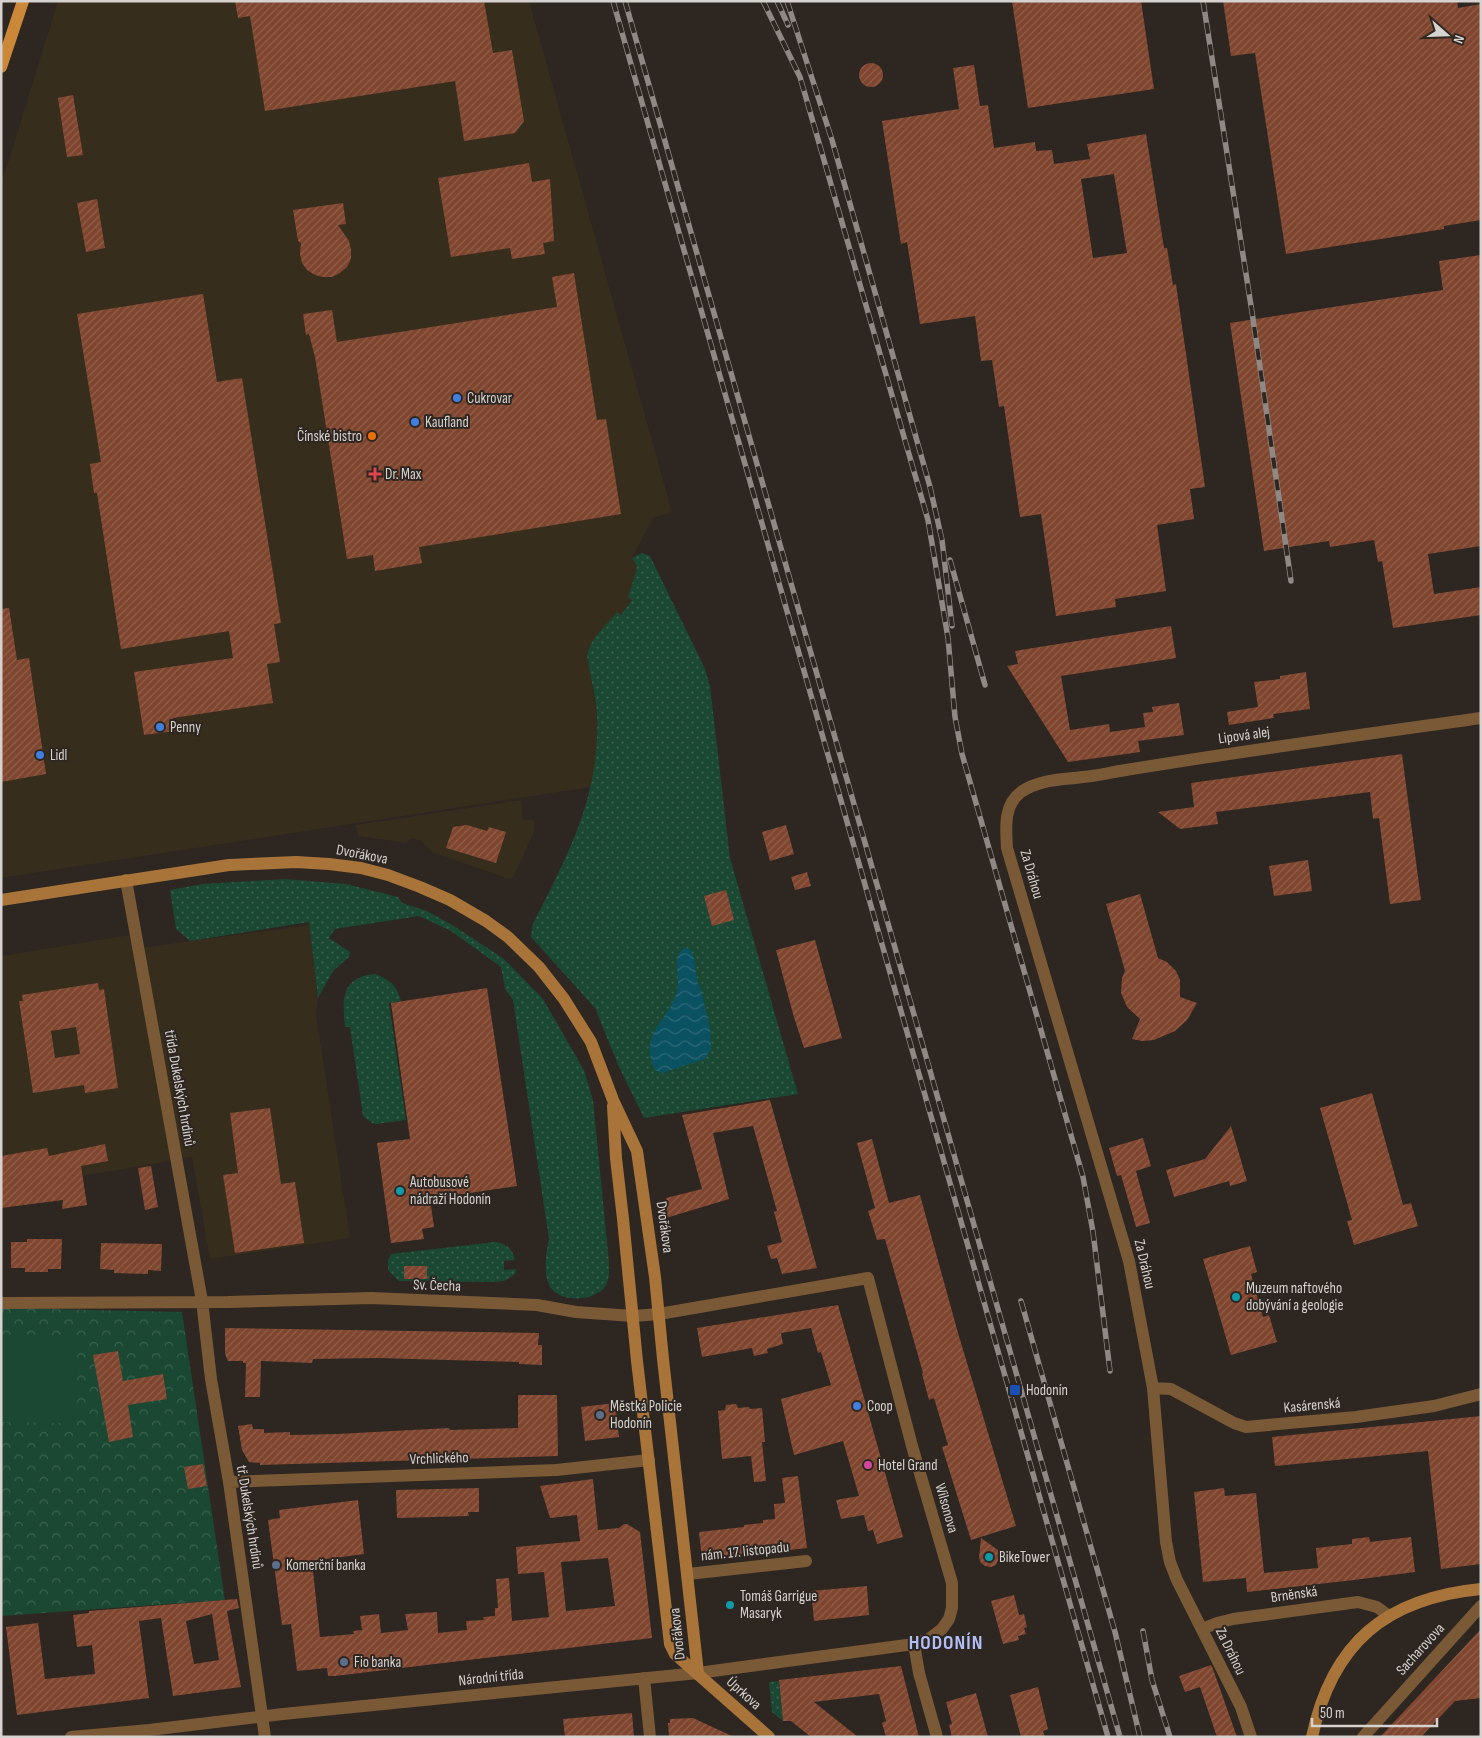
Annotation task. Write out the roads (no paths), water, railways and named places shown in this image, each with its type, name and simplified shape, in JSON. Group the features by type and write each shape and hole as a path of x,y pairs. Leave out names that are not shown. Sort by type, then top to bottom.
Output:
{"main road":[{"path":"1,67 23,1"},
{"name":"Dvořákova","path":"1,900 229,865 296,862 329,864 361,868 388,875 442,896 466,908 501,932 539,967 564,999 590,1042 613,1100 637,1151 647,1209 698,1673"},
{"name":"Dvořákova","path":"613,1100 616,1158 670,1644 675,1654 698,1673"},
{"path":"1312,1737 1325,1691 1351,1647 1366,1632 1389,1616 1416,1602 1461,1591 1481,1589"},
{"name":"Úprkova","path":"698,1673 769,1737"}],"street":[{"name":"Lipová alej","path":"1016,796 1032,786 1045,782 1222,754 1481,718"},
{"name":"Za Dráhou","path":"1016,796 1007,814 1005,826 1007,848 1129,1261 1153,1388 1158,1463 1170,1562 1177,1580 1241,1707 1251,1737"},
{"name":"třída Dukelských hrdinů","path":"126,880 202,1301"},
{"name":"Sv. Čecha","path":"1,1303 371,1298 537,1305 576,1312 633,1316 659,1314 868,1278"},
{"name":"Wilsonova","path":"868,1278 912,1446 952,1583 950,1619 942,1629 928,1639 914,1644"},
{"name":"tř. Dukelských hrdinů","path":"202,1301 211,1379 230,1482 265,1737"},
{"name":"Kasárenská","path":"1153,1388 1172,1389 1234,1424 1246,1427 1356,1417 1434,1406 1481,1394"},
{"name":"Vrchlického","path":"230,1482 556,1470 649,1460"},
{"name":"nám. 17. listopadu","path":"688,1574 806,1561"},
{"name":"Brněnská","path":"1202,1629 1217,1622 1233,1619 1358,1602 1377,1607 1389,1616"},
{"name":"Sacharovova","path":"1364,1737 1481,1606"},
{"name":"Národní třída","path":"71,1737 698,1673 914,1644"},
{"path":"914,1644 919,1673 937,1737"},
{"path":"644,1678 650,1737"}],"water":[{"path":"684,948 690,949 694,958 697,981 701,989 710,1029 711,1048 705,1059 662,1073 655,1070 650,1056 650,1045 653,1034 675,996 678,984 677,960"}],"railway":[{"path":"613,1 1108,1737"},
{"path":"625,1 1120,1737"},
{"path":"763,1 800,77 928,520 948,638 955,717 962,754 1083,1177 1093,1232 1110,1371"},
{"path":"777,1 788,25"},
{"path":"787,1 832,140 930,487 942,540 952,626"},
{"path":"1203,1 1252,312 1291,581"},
{"path":"950,560 985,685"},
{"path":"1021,1301 1115,1632 1140,1737"},
{"path":"1143,1631 1152,1680 1170,1737"}],"place":[{"name":"Cukrovar","path":"457,398"},
{"name":"Kaufland","path":"415,422"},
{"name":"Čínské bistro","path":"372,436"},
{"name":"Dr. Max","path":"375,474"},
{"name":"Penny","path":"160,727"},
{"name":"Lidl","path":"40,755"},
{"name":"Autobusové nádraží Hodonín","path":"400,1191"},
{"name":"Muzeum naftového dobývání a geologie","path":"1236,1297"},
{"name":"Hodonín","path":"1015,1390"},
{"name":"Coop","path":"857,1406"},
{"name":"Městká Policie Hodonín","path":"600,1415"},
{"name":"Hotel Grand","path":"868,1465"},
{"name":"BikeTower","path":"989,1557"},
{"name":"Komerční banka","path":"276,1565"},
{"name":"Tomáš Garrigue Masaryk","path":"730,1605"},
{"name":"Fio banka","path":"344,1662"}],"district":[{"name":"HODONÍN","path":"946,1642"}]}
